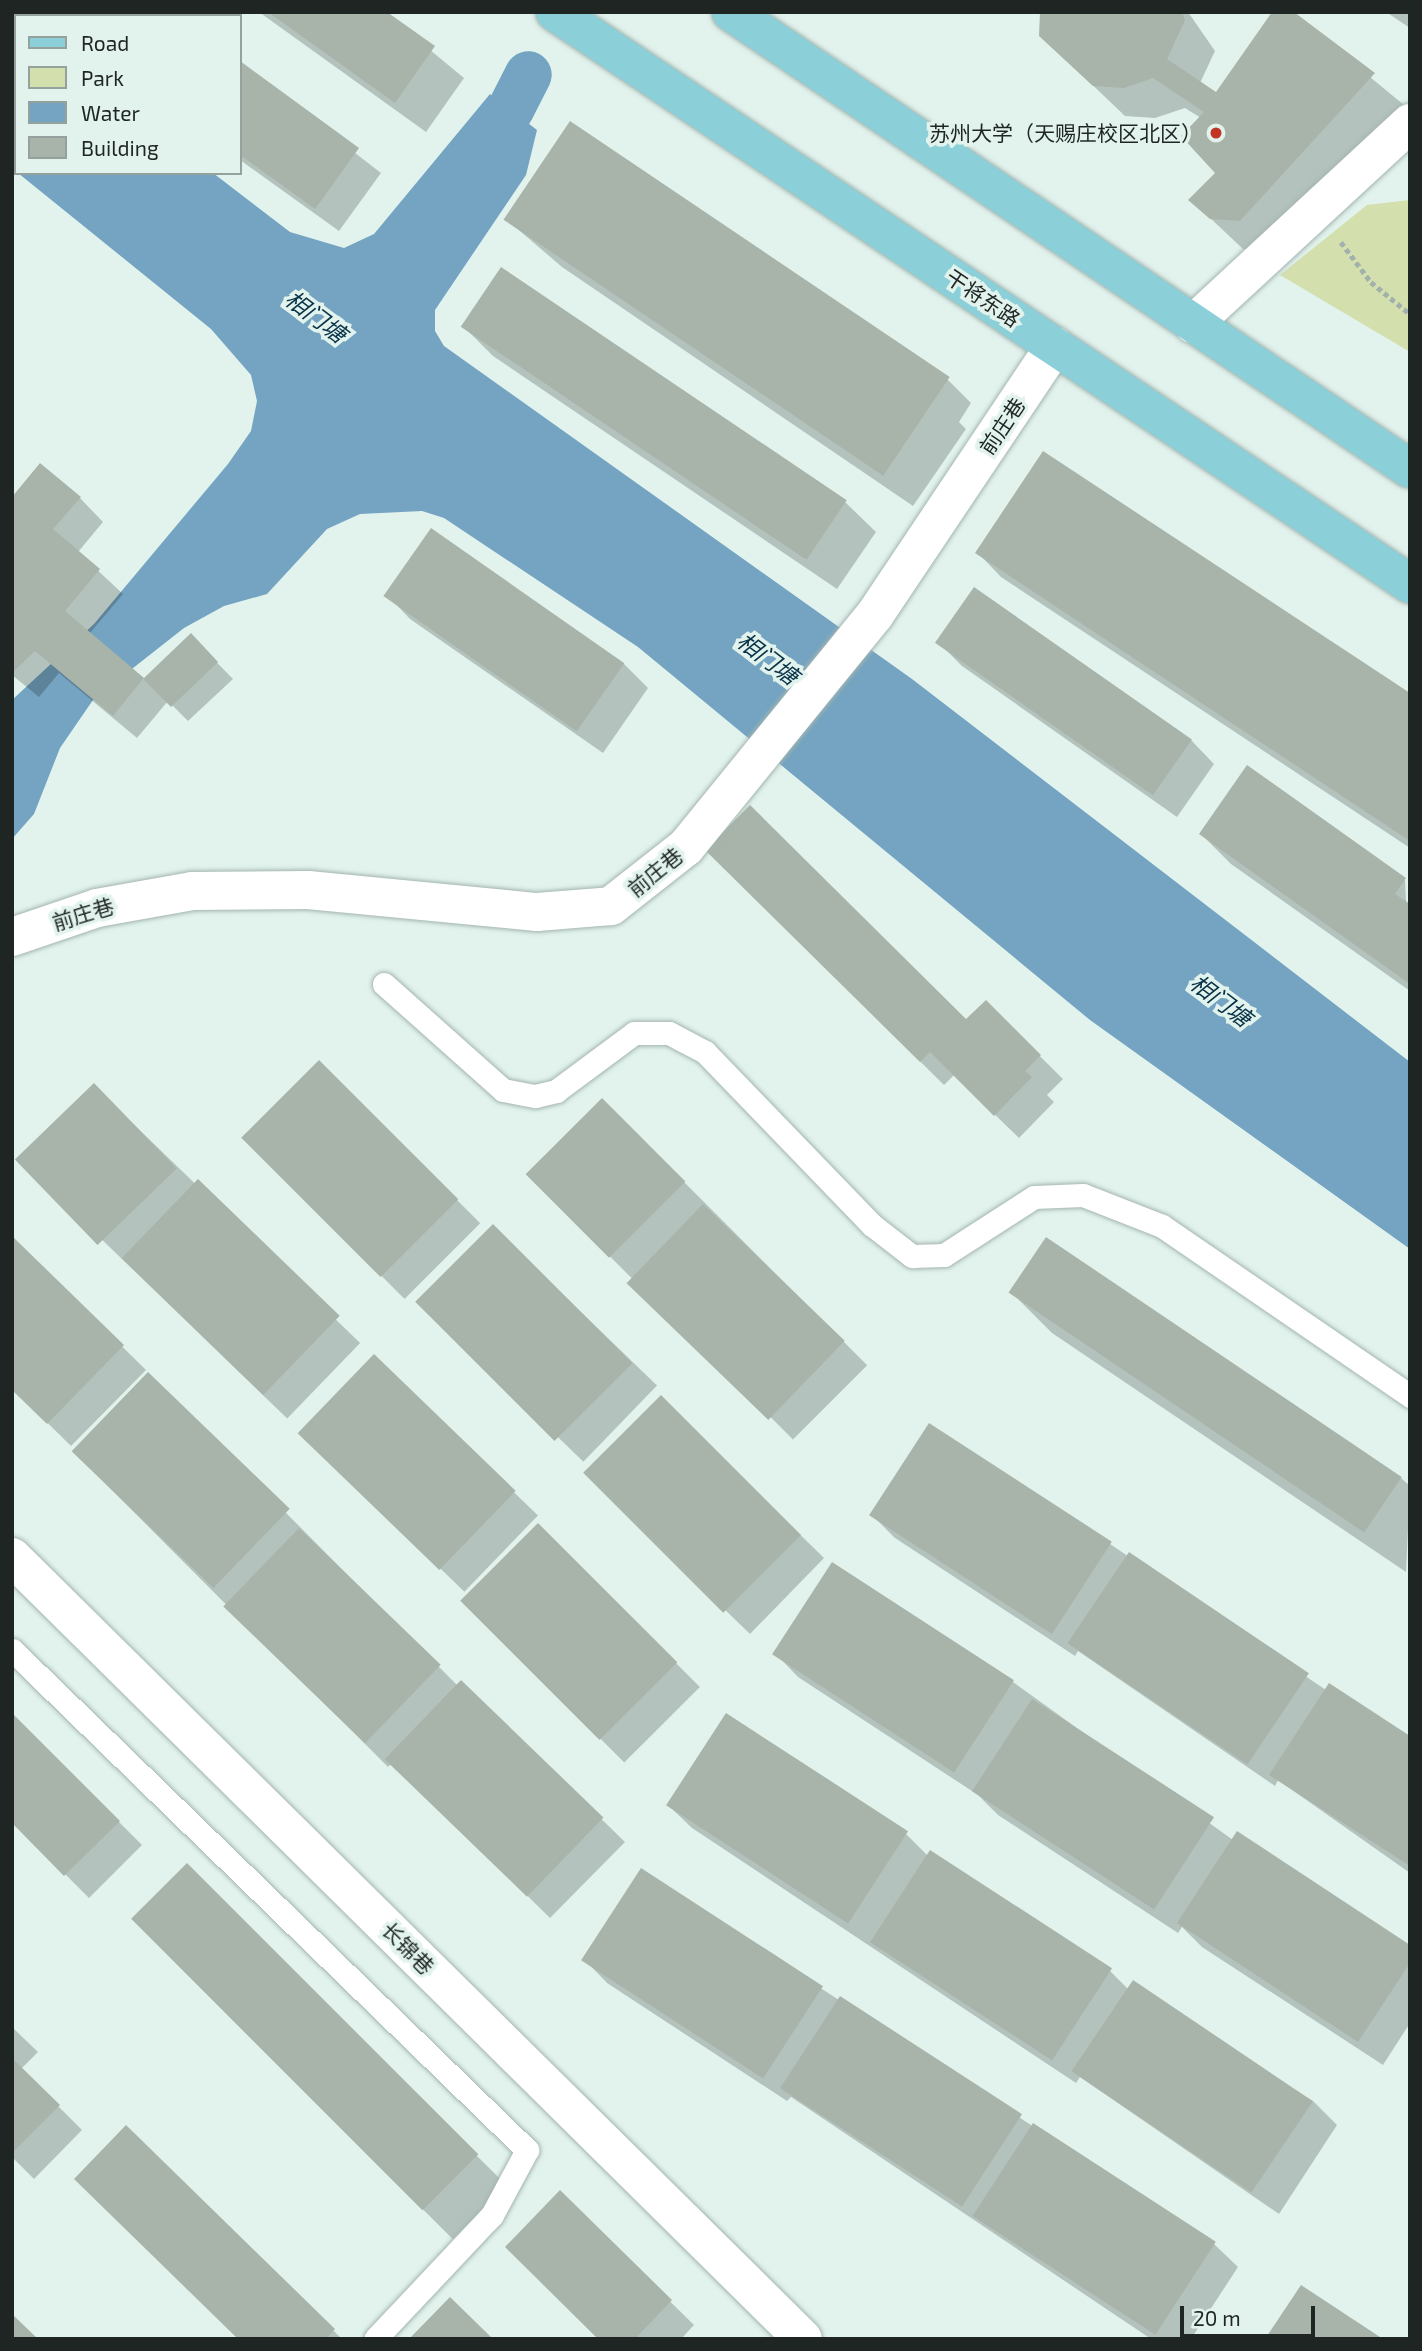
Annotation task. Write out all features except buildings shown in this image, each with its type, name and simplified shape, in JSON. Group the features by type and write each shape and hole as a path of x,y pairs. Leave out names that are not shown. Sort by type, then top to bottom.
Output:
{"main road":[{"name":"干将东路","path":"555,12 1410,584"},
{"path":"731,12 1410,469"}],"street":[{"path":"1193,324 1410,123"},
{"name":"前庄巷","path":"12,937 97,908 192,891 308,890 537,912 611,906 686,847 874,616 1055,346"},
{"name":"长锦巷","path":"12,1557 803,2339"}],"lane":[{"path":"384,984 503,1090 535,1096 556,1091 634,1033 669,1033 705,1052 872,1224 912,1256 944,1255 1034,1197 1083,1195 1150,1222 1410,1396"},
{"path":"12,1650 527,2150 492,2215 375,2339"}],"path":[{"path":"1317,208 1370,282 1410,314"}],"green space":[{"path":"1410,200 1410,352 1280,275 1367,205"}],"water":[{"name":"相门塘","path":"490,94 537,130 526,175 435,310 435,331 444,346 912,679 1410,1062 1410,1249 1090,1020 638,647 444,518 422,511 360,514 327,529 267,594 224,606 184,628 93,700 60,748 34,814 12,839 12,700 94,624 228,464 251,431 257,401 251,375 211,329 20,175 216,175 290,232 344,248 374,234"}],"waterway":[{"path":"510,109 528,74"}],"place":[{"name":"苏州大学（天赐庄校区北区）","path":"1216,133"}]}
